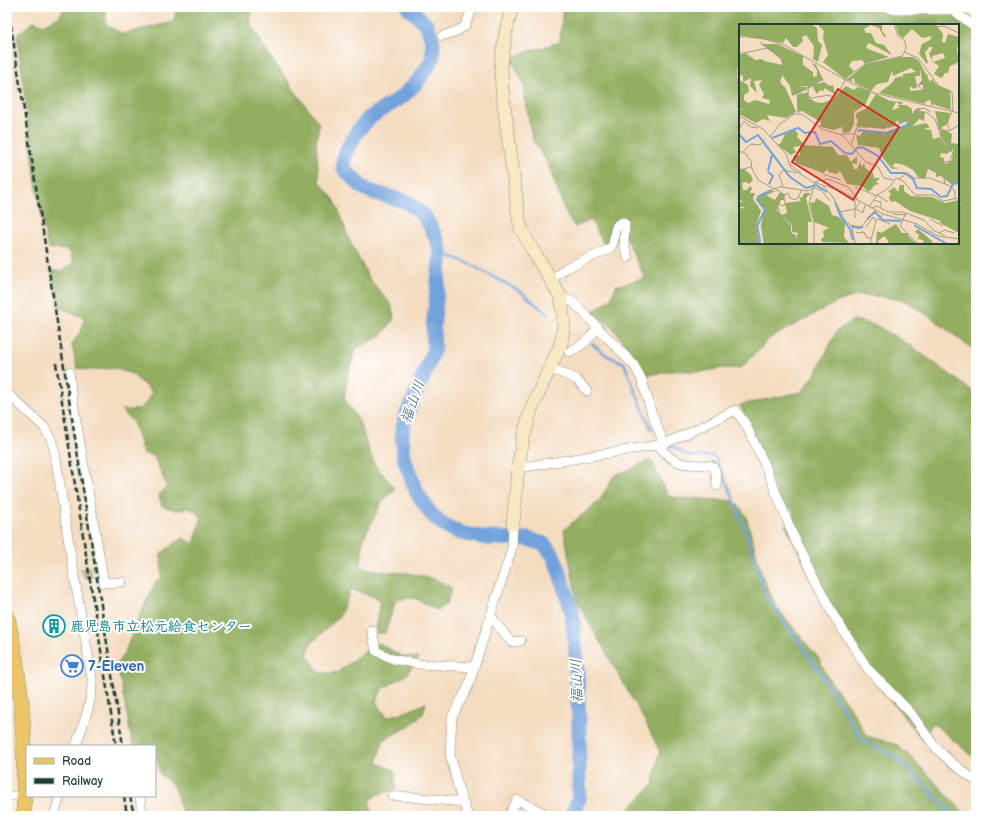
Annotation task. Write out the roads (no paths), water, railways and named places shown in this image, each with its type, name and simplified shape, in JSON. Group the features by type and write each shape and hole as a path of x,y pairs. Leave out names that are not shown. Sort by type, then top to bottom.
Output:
{"main road":[{"path":"7,616 21,695 23,727 24,816"}],"street":[{"path":"442,36 457,31 465,26 473,7"},
{"path":"468,816 459,792 450,754 452,717 468,687 512,548 518,468 523,438 532,407 561,344 564,323 561,297 532,250 522,230 518,212 502,89 501,65 506,31 512,7"},
{"path":"887,7 894,10 953,10 976,28"},
{"path":"551,280 566,268 606,251 611,247 614,242 616,227 622,222 625,224 624,244 628,258"},
{"path":"561,297 573,302 634,365 642,380 661,445 666,455 687,465 710,464 716,469 717,486"},
{"path":"569,352 590,338 598,327"},
{"path":"550,368 576,379 587,390"},
{"path":"69,372 104,583 122,582"},
{"path":"7,393 44,427 51,439 55,453 79,576 92,678 92,689 89,704 76,745"},
{"path":"518,468 661,445 735,410 745,423 765,465 785,518 834,616 868,669 910,713 935,747 952,763 976,781"},
{"path":"490,615 511,642 521,641"},
{"path":"372,630 376,651 393,659 419,664 474,667"},
{"path":"7,796 24,796"},
{"path":"392,796 463,802"},
{"path":"54,816 60,797"},
{"path":"140,797 142,816"},
{"path":"509,816 517,800 542,812"}],"waterway":[{"name":"福山川","path":"408,7 427,25 433,43 432,60 419,80 402,97 369,118 357,132 347,149 343,161 344,169 362,187 372,192 407,202 420,212 427,220 437,240 441,253 433,329 434,349 405,418 402,433 404,458 416,491 431,514 444,525 460,533 487,538 528,539 544,544 553,555 560,573 572,613 576,655 579,721 579,799 571,816"},
{"path":"441,253 466,262 521,292 549,315"},
{"path":"592,344 606,355 624,363 652,429"},
{"path":"670,445 690,456 714,456 729,487 747,535 765,595 814,663 863,741 896,757 955,816"}],"tunnel":[{"path":"84,575 102,571"}],"railway":[{"path":"8,7 123,745"},
{"path":"56,363 116,745"},
{"path":"124,797 127,816"},
{"path":"130,797 134,816"}],"place":[{"name":"鹿児島市立松元給食センター","path":"54,626"},
{"name":"7-Eleven","path":"72,666"}]}
